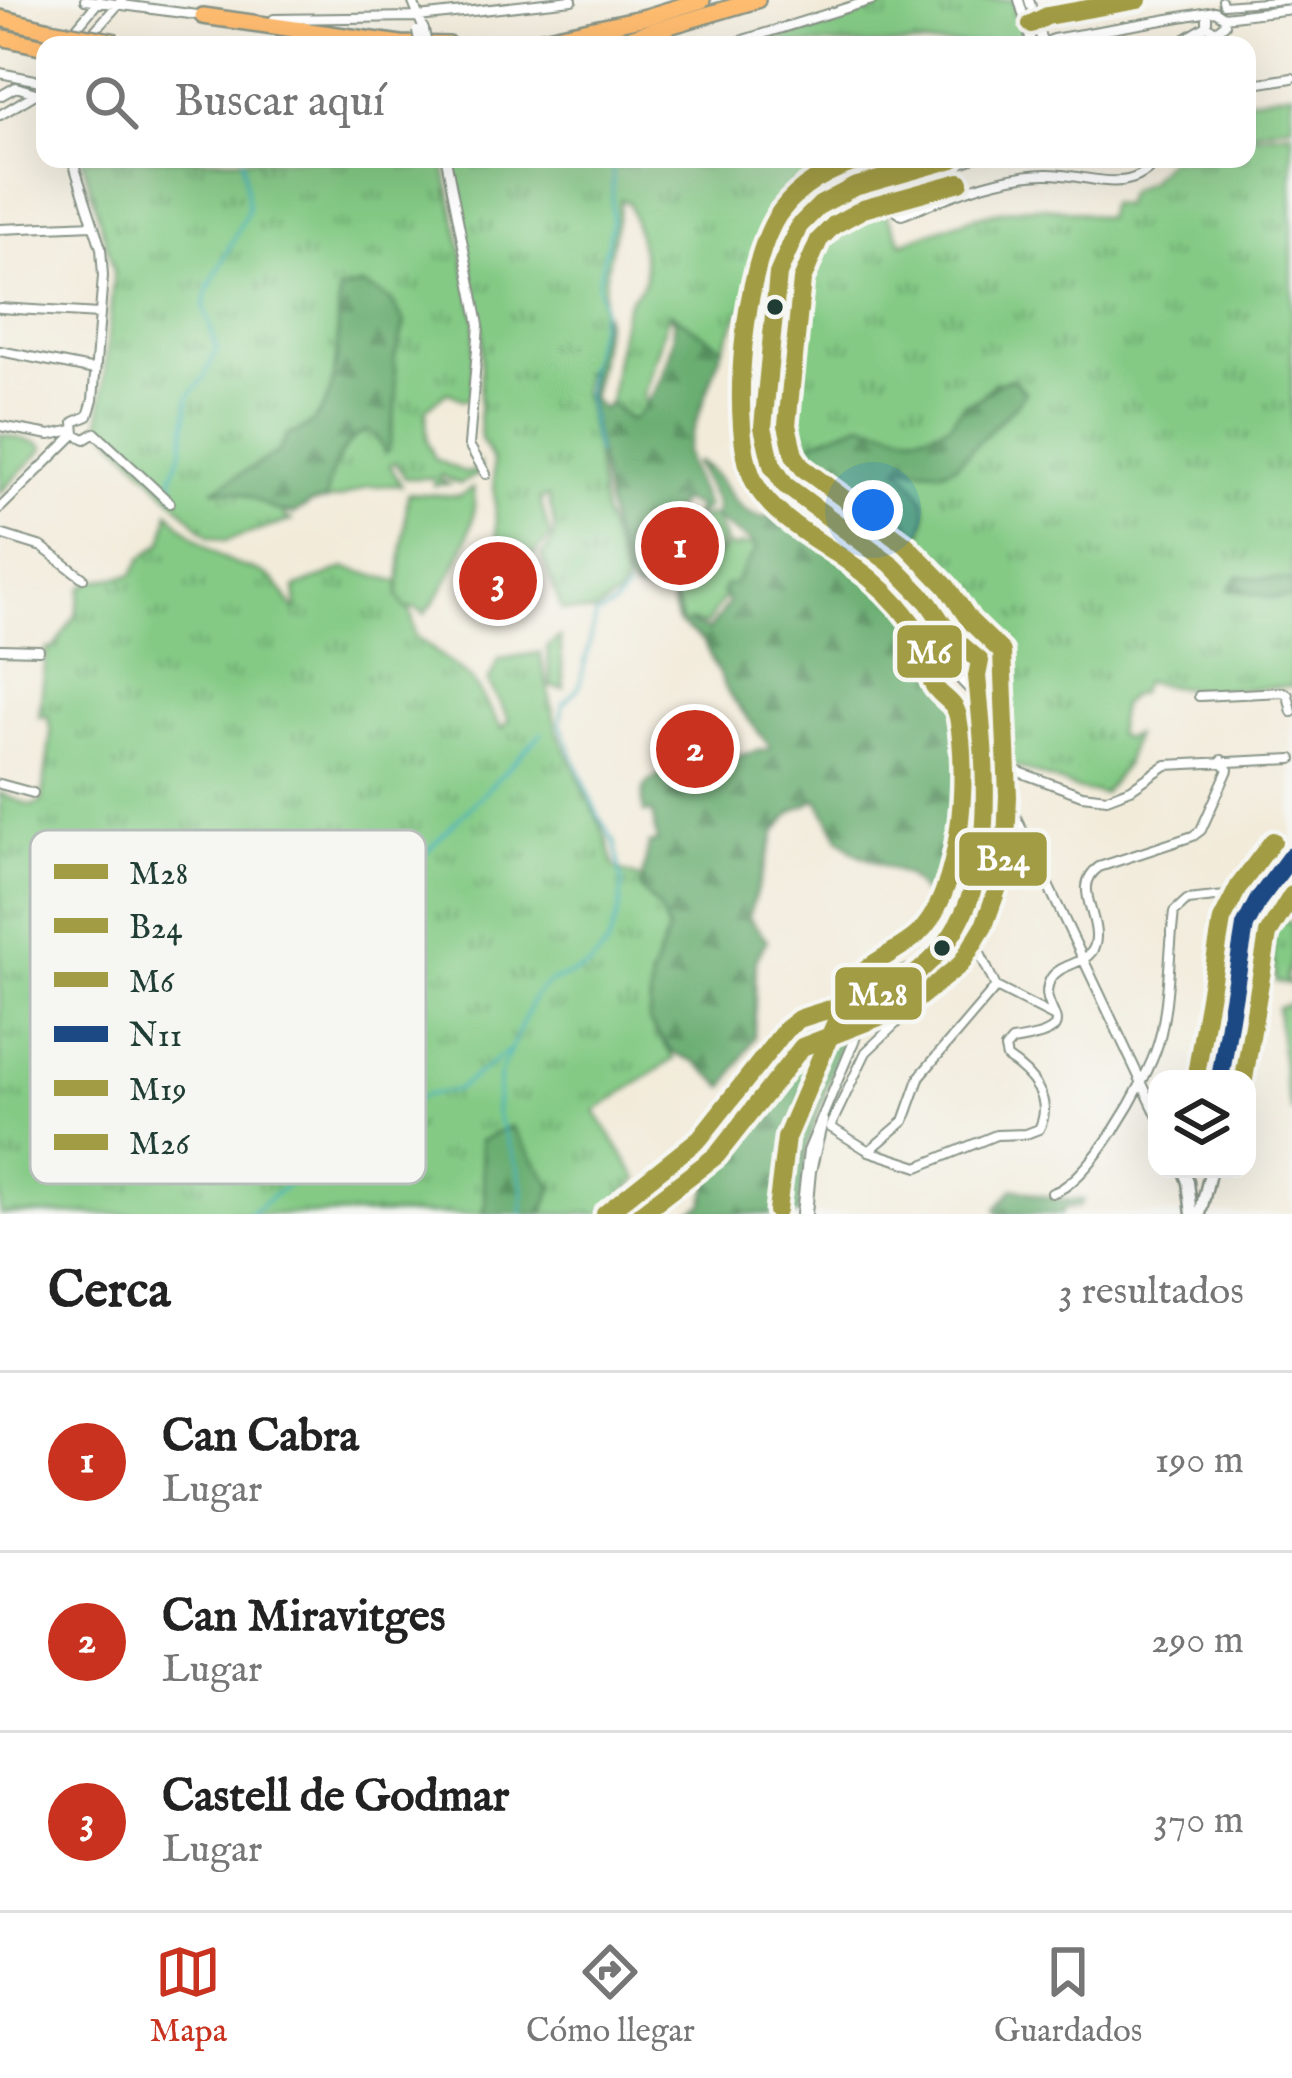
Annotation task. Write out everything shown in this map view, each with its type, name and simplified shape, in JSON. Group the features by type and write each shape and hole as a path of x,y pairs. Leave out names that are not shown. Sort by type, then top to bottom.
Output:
{"highway":[{"path":"558,36 702,0"},
{"path":"635,36 757,0"},
{"path":"203,16 344,36"},
{"path":"0,18 82,36"},
{"path":"0,37 36,45"}],"street":[{"path":"85,0 203,16 284,20 418,17 572,0"},
{"path":"140,0 152,10"},
{"path":"412,0 422,36"},
{"path":"756,36 872,0"},
{"path":"1019,0 1029,36"},
{"path":"1029,0 1042,36"},
{"path":"1222,0 1223,5 1292,4"},
{"path":"70,36 99,1"},
{"path":"90,36 119,3"},
{"path":"1224,17 1292,4"},
{"path":"1074,36 1218,11 1225,25 1218,36"},
{"path":"1207,26 1208,14"},
{"path":"1190,36 1207,26 1219,30"},
{"path":"0,73 36,80"},
{"path":"1256,84 1292,78"},
{"path":"0,96 16,87 36,93"},
{"path":"0,115 36,97"},
{"path":"75,168 101,248 88,416"},
{"path":"448,168 479,325 468,438 486,474"},
{"path":"856,1033 881,1001 938,950 963,914 980,856 986,751 979,672 975,655 952,637 928,602 890,563 785,485 766,446 763,410 778,274 799,226 820,205 854,187 921,168"},
{"path":"946,168 892,187 886,193 888,206 902,215 1012,176 1052,174 1134,182 1152,168"},
{"path":"1,232 92,225"},
{"path":"0,308 99,314"},
{"path":"0,351 95,370"},
{"path":"0,508 74,432 77,418 88,416"},
{"path":"0,426 50,435 74,432 85,439 95,433 97,425 88,416"},
{"path":"22,430 49,442 49,459"},
{"path":"95,433 170,503"},
{"path":"0,534 42,547 82,578"},
{"path":"952,637 953,672 980,701"},
{"path":"0,649 39,650"},
{"path":"955,658 967,652"},
{"path":"966,681 979,672 992,672 1004,792 1148,1096"},
{"path":"1199,696 1283,692 1288,694 1292,712"},
{"path":"1000,765 1082,795 1107,798 1132,789 1166,765 1292,759"},
{"path":"1019,825 997,825 990,834 985,885 967,926 909,1012 866,1052 830,1127 869,1151 918,1167 997,1135 1039,1129 1047,1114 1046,1102 1025,1070 1007,1058 1005,1049 1012,1041 1046,1036 1053,1029 1056,1018 1050,981 1086,960 1096,937 1086,887 1092,872 1202,830 1228,770 1222,760"},
{"path":"0,784 33,794"},
{"path":"1223,1070 1242,934 1264,892 1289,864"},
{"path":"1224,1070 1246,937 1264,892 1289,864"},
{"path":"1246,937 1289,864"},
{"path":"1052,1193 1073,1185 1086,1170 1158,1043 1174,912 1187,900 1264,892"},
{"path":"967,926 996,987 1056,1018"},
{"path":"804,1214 801,1198 809,1145 874,993 938,950"},
{"path":"605,1214 621,1197 686,1152 711,1126 768,1047 799,1019 920,964"},
{"path":"799,1019 910,977"},
{"path":"869,1151 904,1121 920,1076 996,987"},
{"path":"804,1214 826,1108"},
{"path":"809,1145 810,1176"},
{"path":"1187,1178 1197,1213"},
{"path":"1189,1182 1194,1178"},
{"path":"1197,1213 1204,1178"}],"green space":[{"path":"908,0 1013,0 1025,36 790,36"},
{"path":"1292,91 1292,124 1256,131 1256,98"},
{"path":"1292,131 1292,686 1205,691 1144,682 1138,694 1121,706 1116,734 1134,735 1125,765 1103,794 1080,790 1004,762 998,680 987,654 918,582 909,559 911,545 923,533 900,466 942,471 956,465 1020,400 996,381 975,402 965,403 950,424 928,433 909,434 862,423 812,442 789,480 771,443 767,411 783,274 805,226 835,204 882,183 882,206 902,243 1004,210 1056,208 1105,218 1109,203 1123,205 1128,191 1149,181 1160,168 1256,168 1256,135"},
{"path":"85,168 445,168 476,320 471,399 447,392 426,409 427,440 435,459 466,473 478,470 480,464 482,473 459,484 441,475 439,479 448,484 434,485 433,478 405,478 396,462 390,465 401,485 368,486 341,498 311,503 294,514 284,514 293,520 225,541 209,537 100,424 114,270"},
{"path":"453,168 890,168 838,186 799,214 774,261 767,294 743,306 723,347 669,314 643,397 646,405 633,422 610,403 623,318 645,276 630,208 621,199 593,376 585,370 582,391 604,516 626,585 594,613 562,610 541,555 554,535 548,497 540,499 550,537 526,563 497,540 493,461 481,439 479,417 483,333"},
{"path":"363,285 391,300 405,323 394,360 397,396 389,450 385,453 375,435 366,431 357,436 337,460 326,501 311,503 294,514 238,492 213,490 278,452 287,435 306,427 320,413 334,375 339,291"},
{"path":"604,312 592,399 602,409 610,403 629,421 647,403 663,373 673,340 672,314 723,347 686,450 707,507 693,521 697,506 682,501 675,508 674,524 683,528 672,561 677,563 656,596 633,590 612,532 589,399 591,359"},
{"path":"1012,379 1025,392 1020,400 956,465 942,471 900,466 926,508 923,529 911,551 918,582 888,553 789,480 812,442 862,423 908,434 928,433 950,424 965,403"},
{"path":"0,434 44,448 0,493"},
{"path":"695,463 746,511 768,518 782,494 893,576 925,615 938,640 945,679 964,709 975,751 964,886 949,923 908,876 855,853 839,838 818,799 792,812 776,831 748,917 767,940 756,959 754,1038 725,1087 695,1061 673,1053 649,1022 651,976 668,931 660,910 640,888 649,844 658,842 652,812 644,813 643,793 649,781 661,774 771,748 728,693 703,641 678,623 669,594 687,622 709,631 728,603 720,581 734,584 757,548 715,517 716,503"},
{"path":"473,488 468,537 443,588 425,614 405,608 398,596 408,493 460,496"},
{"path":"169,512 220,556 269,577 294,610 295,588 345,568 401,582 398,596 412,615 415,636 472,680 502,729 509,720 488,682 499,659 540,653 557,730 607,839 614,868 642,879 640,888 660,910 668,931 651,976 649,1021 674,1059 595,1111 638,1179 600,1214 543,1214 553,1186 480,1141 483,1214 0,1214 0,793 31,806 42,802 51,733 48,716 39,717 47,649 53,649 76,615 82,587 132,575 142,558 163,542"},
{"path":"709,515 725,540 707,565 702,562 708,568 727,545 756,549 734,584 725,585 725,596 706,625 690,621 682,625 669,594 698,521"},
{"path":"1238,576 1292,581 1292,598 1229,589"},
{"path":"560,637 564,688 551,687 547,647"},
{"path":"1264,914 1292,923 1292,960 1286,978 1291,984 1276,982 1273,952 1252,940"},
{"path":"864,1003 841,1044 807,1147 799,1214 686,1214 704,1204 708,1184 701,1179 650,1208 649,1214 612,1214 702,1144 790,1033 826,1012"},
{"path":"1292,1003 1292,1113 1277,1008"},
{"path":"511,1126 553,1187 543,1214 483,1214 480,1141"},
{"path":"1014,1188 1058,1200 1083,1200 1079,1207 1065,1207 1061,1214 998,1214 996,1209"}],"waterway":[{"path":"174,494 172,476 183,448 189,396 204,378 217,349 204,306 208,290 248,210 244,168"},
{"path":"597,453 586,396 603,306 598,285 612,221 613,168"},
{"path":"522,1214 518,1168 496,1113 500,1073 535,995 548,983 589,967 608,945 620,908 622,883 615,843 560,724 563,704 579,687 596,616 614,606 627,590"},
{"path":"426,852 542,733"},
{"path":"426,1095 455,1091 510,1050"},
{"path":"249,1214 289,1184"}],"transit line":[{"name":"M6","path":"1031,24 1047,16 1138,0"},
{"name":"M6","path":"777,1211 786,1138 852,984 917,935 932,916 953,863 962,800 958,717 932,682 925,640 878,585 775,509 756,485 747,460 742,427 743,346 757,267 768,234 789,201 841,168"},
{"name":"M28","path":"605,1214 700,1138 786,1029 799,1019 871,997 911,977 941,949 962,916 976,879 985,797 980,661 952,637 928,602 890,563 785,485 772,465 763,427 778,274 799,226 820,205 854,187 921,168"},
{"name":"B24","path":"640,1214 717,1155 802,1047 910,1005 961,964 984,926 998,887 1008,796 1002,652 906,545 803,468 794,455 787,425 802,280 819,240 834,225 863,209 960,182"},
{"name":"M26","path":"1197,1070 1222,920 1239,886 1273,841"},
{"name":"N11","path":"1221,1070 1245,926 1292,855"},
{"name":"M19","path":"1245,1070 1268,934 1292,895"}],"place":[{"name":"Can Cabra","path":"680,546"},
{"name":"Castell de Godmar","path":"498,581"},
{"name":"Can Miravitges","path":"695,749"}]}
